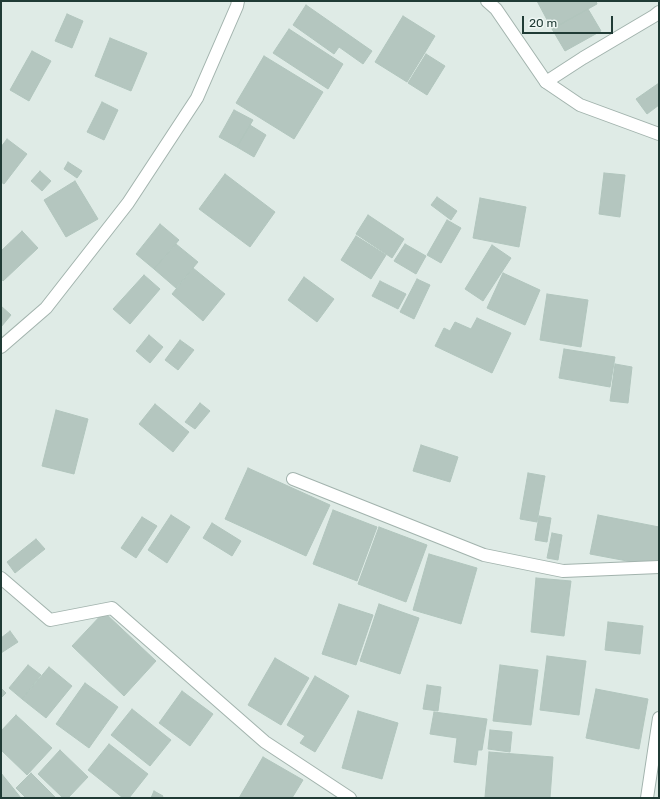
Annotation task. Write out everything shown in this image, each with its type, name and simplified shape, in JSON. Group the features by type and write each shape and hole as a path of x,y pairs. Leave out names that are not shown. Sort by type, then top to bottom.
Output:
{"street":[{"path":"1,347 46,308 128,203 197,98 238,6 238,1"},
{"path":"487,1 496,9 546,82 580,105 659,134"},
{"path":"546,82 659,12"},
{"path":"293,480 484,555 563,571 659,567"},
{"path":"1,578 50,620 112,608 265,742 350,798"},
{"path":"647,798 659,718"}],"building":[{"path":"537,1 596,1 597,4 552,29"},
{"path":"306,5 372,51 363,64 339,47 334,54 293,25"},
{"path":"588,9 601,31 565,51 552,29"},
{"path":"67,14 83,21 72,48 55,41"},
{"path":"403,16 435,36 407,82 375,62"},
{"path":"289,29 343,64 328,89 273,53"},
{"path":"110,38 147,53 131,91 95,76"},
{"path":"32,51 51,61 29,101 10,90"},
{"path":"426,54 445,66 427,95 408,83"},
{"path":"264,56 323,92 294,139 236,103"},
{"path":"659,83 659,105 647,114 636,99"},
{"path":"102,102 118,110 104,140 87,132"},
{"path":"234,110 253,120 237,147 219,137"},
{"path":"250,125 266,135 254,157 237,147"},
{"path":"7,139 27,154 4,184 1,182 1,147"},
{"path":"68,162 82,171 77,178 64,169"},
{"path":"40,171 51,181 42,191 31,181"},
{"path":"604,173 625,175 620,217 599,214"},
{"path":"225,174 275,212 250,247 199,209"},
{"path":"75,181 98,219 66,237 44,200"},
{"path":"437,197 457,211 451,220 431,205"},
{"path":"480,198 526,207 519,247 473,238"},
{"path":"368,215 404,239 392,258 356,234"},
{"path":"447,220 461,228 441,263 427,255"},
{"path":"160,224 179,240 154,269 136,254"},
{"path":"22,231 38,248 3,281 1,278 1,251"},
{"path":"356,236 386,255 371,279 341,260"},
{"path":"176,244 198,262 176,288 154,269"},
{"path":"405,244 426,256 416,274 394,261"},
{"path":"492,245 511,258 483,301 465,289"},
{"path":"193,268 225,294 203,321 172,294"},
{"path":"503,273 540,290 525,325 487,308"},
{"path":"144,275 160,289 130,324 113,309"},
{"path":"304,277 334,299 317,322 288,300"},
{"path":"417,279 430,285 414,319 400,312"},
{"path":"380,281 406,294 398,309 372,296"},
{"path":"547,294 588,300 581,347 540,340"},
{"path":"1,306 11,315 1,327"},
{"path":"477,318 511,333 492,373 435,346 444,328 450,331 455,322 471,329"},
{"path":"149,335 163,347 150,363 136,351"},
{"path":"180,340 194,350 178,370 165,360"},
{"path":"564,349 615,357 610,387 559,378"},
{"path":"615,364 632,367 628,403 610,401"},
{"path":"200,403 210,411 195,429 185,422"},
{"path":"155,404 189,432 173,452 139,424"},
{"path":"56,410 88,419 74,474 42,466"},
{"path":"421,445 458,457 450,482 413,471"},
{"path":"248,468 330,505 306,556 225,519"},
{"path":"528,473 545,476 537,522 520,519"},
{"path":"333,510 377,527 357,581 313,564"},
{"path":"171,515 190,527 167,563 148,550"},
{"path":"598,515 659,527 659,567 590,554"},
{"path":"539,516 551,518 547,542 535,540"},
{"path":"142,517 157,526 136,558 121,548"},
{"path":"212,523 241,541 232,556 203,538"},
{"path":"379,527 427,545 406,602 358,584"},
{"path":"552,533 562,535 558,560 547,558"},
{"path":"36,539 45,549 15,573 7,562"},
{"path":"429,554 477,568 461,624 413,610"},
{"path":"536,578 571,581 564,636 531,632"},
{"path":"339,604 373,615 356,665 322,654"},
{"path":"379,604 419,618 400,674 360,661"},
{"path":"104,612 156,661 124,696 72,646"},
{"path":"608,622 643,626 640,654 605,650"},
{"path":"10,631 18,642 1,653 1,638"},
{"path":"547,656 586,661 579,715 540,710"},
{"path":"275,658 309,678 281,725 248,705"},
{"path":"28,665 41,675 22,699 9,688"},
{"path":"500,665 538,670 531,725 493,721"},
{"path":"49,667 72,686 46,718 22,699"},
{"path":"315,676 349,696 315,752 300,743 305,736 287,725"},
{"path":"85,683 118,707 89,748 56,724"},
{"path":"427,685 441,687 438,711 423,709"},
{"path":"1,688 6,693 1,698"},
{"path":"596,689 648,699 639,749 586,738"},
{"path":"182,691 213,714 190,746 159,723"},
{"path":"132,709 171,740 150,766 111,735"},
{"path":"358,711 398,723 382,779 342,768"},
{"path":"434,712 487,719 482,750 478,750 476,765 454,762 457,738 430,734"},
{"path":"16,715 52,748 27,775 1,750 1,731"},
{"path":"490,730 512,732 510,752 488,749"},
{"path":"109,744 148,774 129,798 123,798 88,770"},
{"path":"60,750 88,777 68,798 63,798 38,774"},
{"path":"489,752 553,757 550,798 485,797"},
{"path":"263,757 303,780 292,798 239,798"},
{"path":"1,773 21,798 1,798"},
{"path":"31,773 56,798 26,798 16,788"},
{"path":"154,791 163,796 162,798 151,798"}]}
